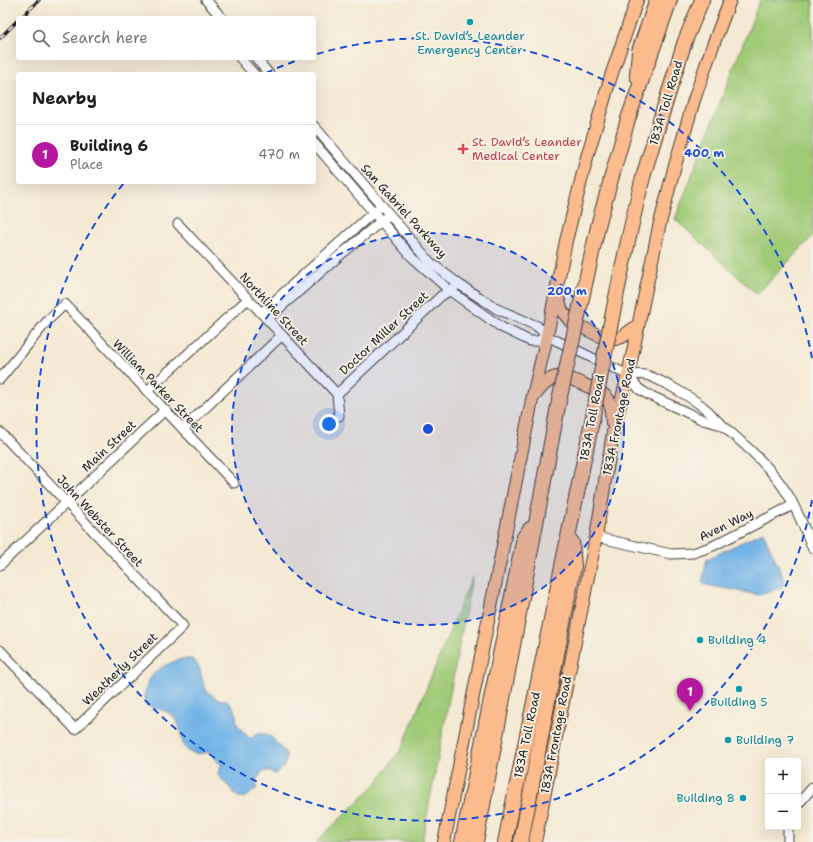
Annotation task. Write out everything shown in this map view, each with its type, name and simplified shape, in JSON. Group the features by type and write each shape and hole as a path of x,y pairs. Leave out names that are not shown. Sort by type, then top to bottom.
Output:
{"highway":[{"path":"635,98 639,51 657,0"},
{"path":"476,842 559,400 581,299 599,222 628,118 670,0"},
{"name":"183A Toll Road","path":"505,842 571,526 612,313 640,187 685,41 702,0"},
{"path":"462,842 524,537 538,517"},
{"path":"521,842 574,566 571,526"}],"main road":[{"path":"444,842 532,400 557,292 566,240 587,157 611,76 637,0"},
{"name":"183A Frontage Road","path":"535,842 596,537 613,432 628,375 659,227 694,100 712,45 730,0"},
{"path":"557,292 562,311 571,322 604,338 615,339 622,337 638,325"},
{"path":"532,400 543,385 550,379 557,376 567,376 601,393 608,399 611,408 613,432"}],"street":[{"path":"203,0 213,16"},
{"path":"206,0 220,16"},
{"path":"242,60 252,72"},
{"path":"258,60 267,72"},
{"name":"San Gabriel Parkway","path":"316,128 430,262 460,285 497,309 537,326 547,336 628,375 639,389 647,394 703,420 722,425"},
{"name":"San Gabriel Parkway","path":"316,145 412,256 449,290 501,326 530,341 538,341 547,336"},
{"path":"264,316 381,206"},
{"path":"264,316 390,215"},
{"name":"Northline Street","path":"178,224 337,394"},
{"name":"Doctor Miller Street","path":"337,394 441,296 460,285"},
{"path":"147,391 248,299"},
{"name":"William Parker Street","path":"0,379 48,320 65,304 234,483"},
{"path":"183,429 282,335"},
{"name":"San Gabriel Parkway","path":"628,375 638,374 647,376 665,384 696,402 767,466 788,494 813,549"},
{"path":"337,394 339,416"},
{"name":"Main Street","path":"0,565 165,410"},
{"name":"John Webster Street","path":"0,432 183,626"},
{"name":"Aven Way","path":"596,537 671,554 693,553 713,546 793,505"},
{"name":"Weatherly Street","path":"0,650 75,729 183,626"},
{"path":"801,801 813,787"},
{"path":"788,830 788,842"}],"green space":[{"path":"760,0 813,0 813,236 757,294 675,219"},
{"path":"472,577 422,842 316,842 374,786 402,748"}],"water":[{"path":"763,532 785,581 782,587 760,595 702,583 707,559"},
{"path":"181,659 193,659 199,667 205,690 217,699 226,700 233,707 237,715 236,721 238,725 249,738 263,733 266,734 273,739 285,754 286,761 281,770 273,774 270,771 263,771 256,781 257,788 245,798 238,797 218,775 219,768 222,766 210,752 190,752 185,748 178,722 173,716 166,711 148,706 145,703 144,697 147,685 153,674 168,664"}],"railway":[{"path":"23,16 39,0"},
{"path":"0,38 16,22"}],"place":[{"name":"St. David’s Leander Emergency Center","path":"470,22"},
{"name":"St. David’s Leander Medical Center","path":"463,149"},
{"name":"Building 4","path":"700,640"},
{"name":"Building 5","path":"739,689"},
{"name":"Building 6","path":"690,711"},
{"name":"Building 7","path":"728,740"},
{"name":"Building 8","path":"743,798"}]}
